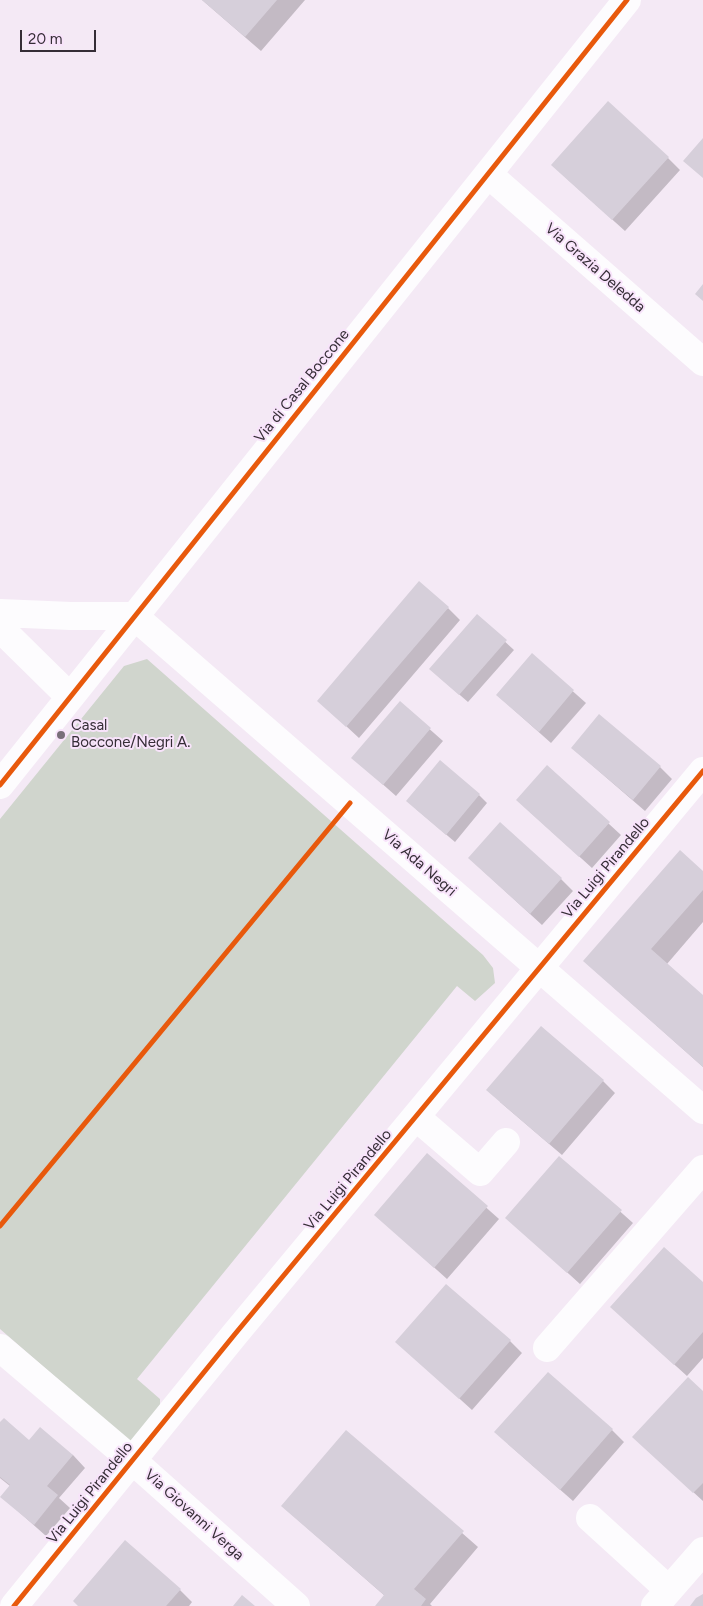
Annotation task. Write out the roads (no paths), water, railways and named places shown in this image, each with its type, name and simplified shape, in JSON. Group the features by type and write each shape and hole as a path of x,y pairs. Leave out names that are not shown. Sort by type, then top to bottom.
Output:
{"street":[{"name":"Via di Casal Boccone","path":"0,785 69,696 628,1"},
{"name":"Via Grazia Deledda","path":"488,174 703,362"},
{"path":"0,613 134,616"},
{"name":"Via Ada Negri","path":"134,616 703,1110"},
{"path":"0,628 69,696"},
{"name":"Via Luigi Pirandello","path":"14,1606 538,968 702,773"},
{"path":"416,1117 480,1172 506,1142"},
{"path":"548,1348 703,1169"},
{"name":"Via Giovanni Verga","path":"0,1348 132,1460 296,1606"},
{"path":"590,1518 662,1598 703,1551"}],"place":[{"name":"Casal Boccone/Negri A.","path":"61,735"}]}
